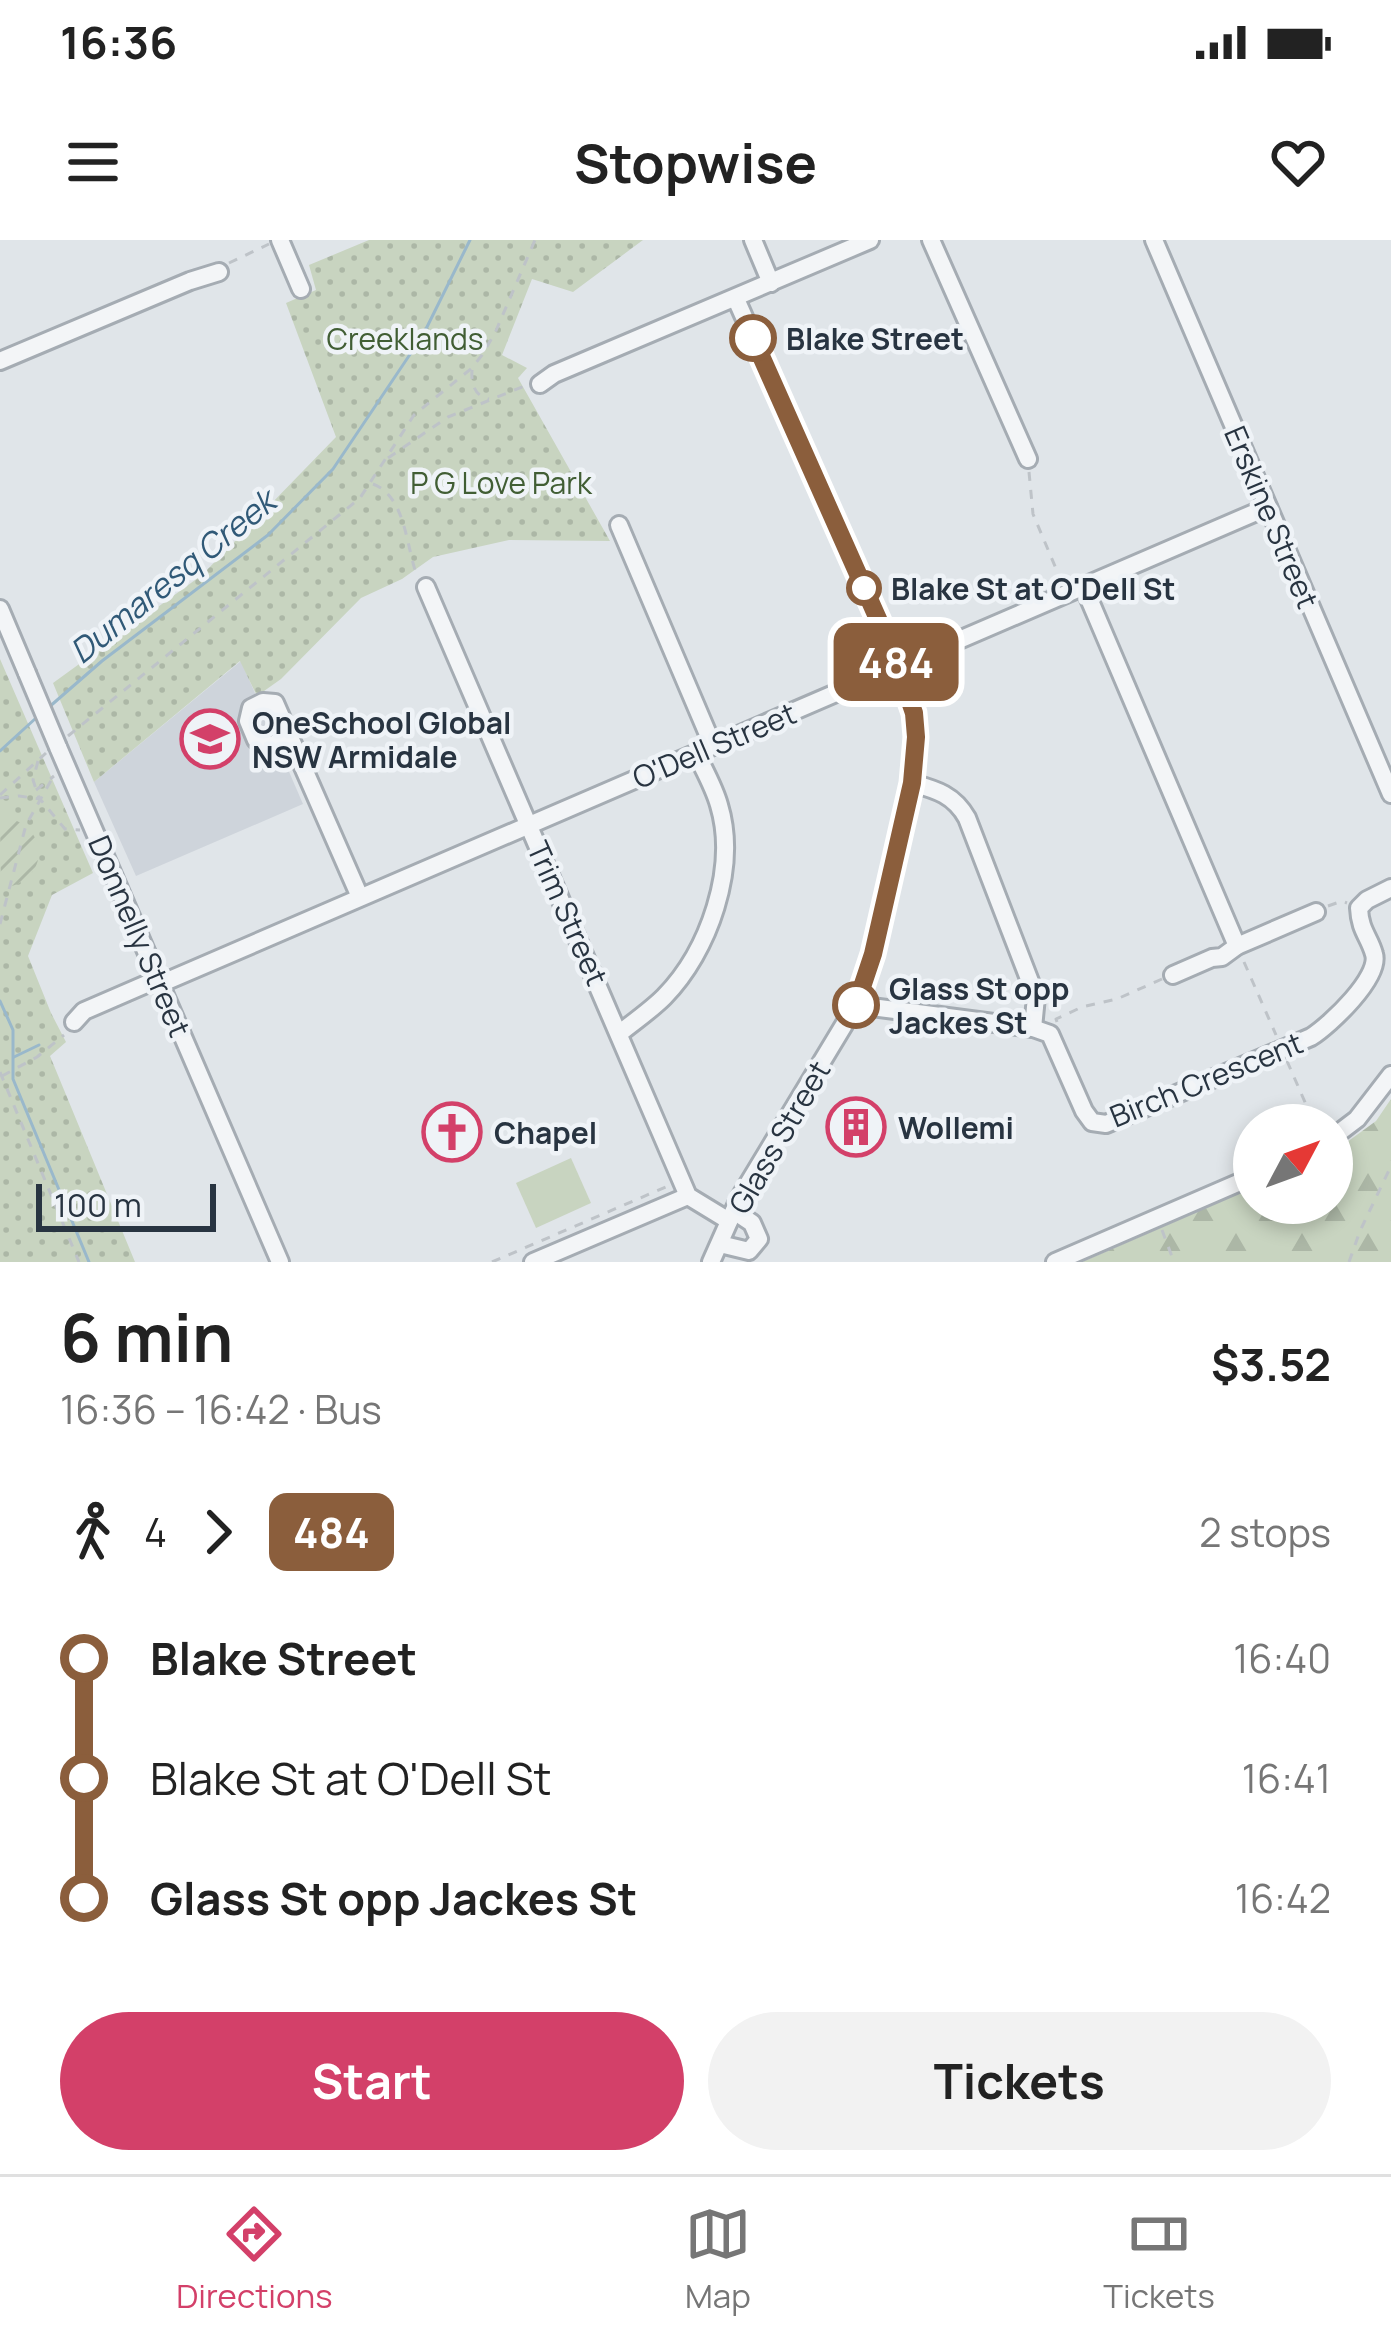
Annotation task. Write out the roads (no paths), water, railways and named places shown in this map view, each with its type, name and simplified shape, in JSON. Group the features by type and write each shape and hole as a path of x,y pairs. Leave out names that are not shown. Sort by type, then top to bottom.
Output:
{"street":[{"path":"753,240 771,283"},
{"path":"532,384 870,240"},
{"path":"931,240 1028,467"},
{"name":"Erskine Street","path":"1154,240 1391,794"},
{"path":"278,241 301,289"},
{"path":"0,361 224,267"},
{"path":"736,298 898,666"},
{"name":"O'Dell Street","path":"70,1028 84,1011 360,898 1268,507"},
{"path":"619,525 704,749 726,841 712,919 686,971 663,998 620,1033"},
{"name":"Trim Street","path":"421,579 688,1196"},
{"path":"1084,586 1239,951"},
{"name":"Donnelly Street","path":"0,609 280,1262"},
{"name":"Glass Street","path":"711,1262 732,1216 856,1005 873,954 912,783 916,737 914,713 898,666"},
{"path":"290,738 271,745 256,740 248,721 251,708 262,702 275,703 360,898"},
{"path":"856,1005 1033,1028 1036,998 967,818 959,803 938,790 912,783"},
{"name":"Birch Crescent","path":"1033,1028 1050,1034 1092,1122 1106,1124 1325,1028 1375,970 1359,908 1391,888"},
{"path":"1173,974 1239,951 1316,911"},
{"path":"1353,1122 1391,1076"},
{"path":"1054,1262 1233,1185"},
{"path":"532,1262 688,1196 752,1223 759,1239 752,1257 719,1244"}],"waterway":[{"name":"Dumaresq Creek","path":"48,708 268,535 333,469 423,335 470,240"},
{"name":"Dumaresq Creek","path":"0,751 36,718"},
{"path":"0,1001 13,1030 13,1079 89,1262"},
{"path":"14,1057 39,1045"}],"place":[{"name":"Blake Street","path":"753,338"},
{"name":"Blake St at O'Dell St","path":"864,588"},
{"name":"OneSchool Global NSW Armidale","path":"210,739"},
{"name":"Glass St opp Jackes St","path":"856,1005"},
{"name":"Wollemi","path":"856,1127"},
{"name":"Chapel","path":"452,1132"}],"park label":[{"name":"Creeklands","path":"405,338"},
{"name":"P G Love Park","path":"501,482"}]}
